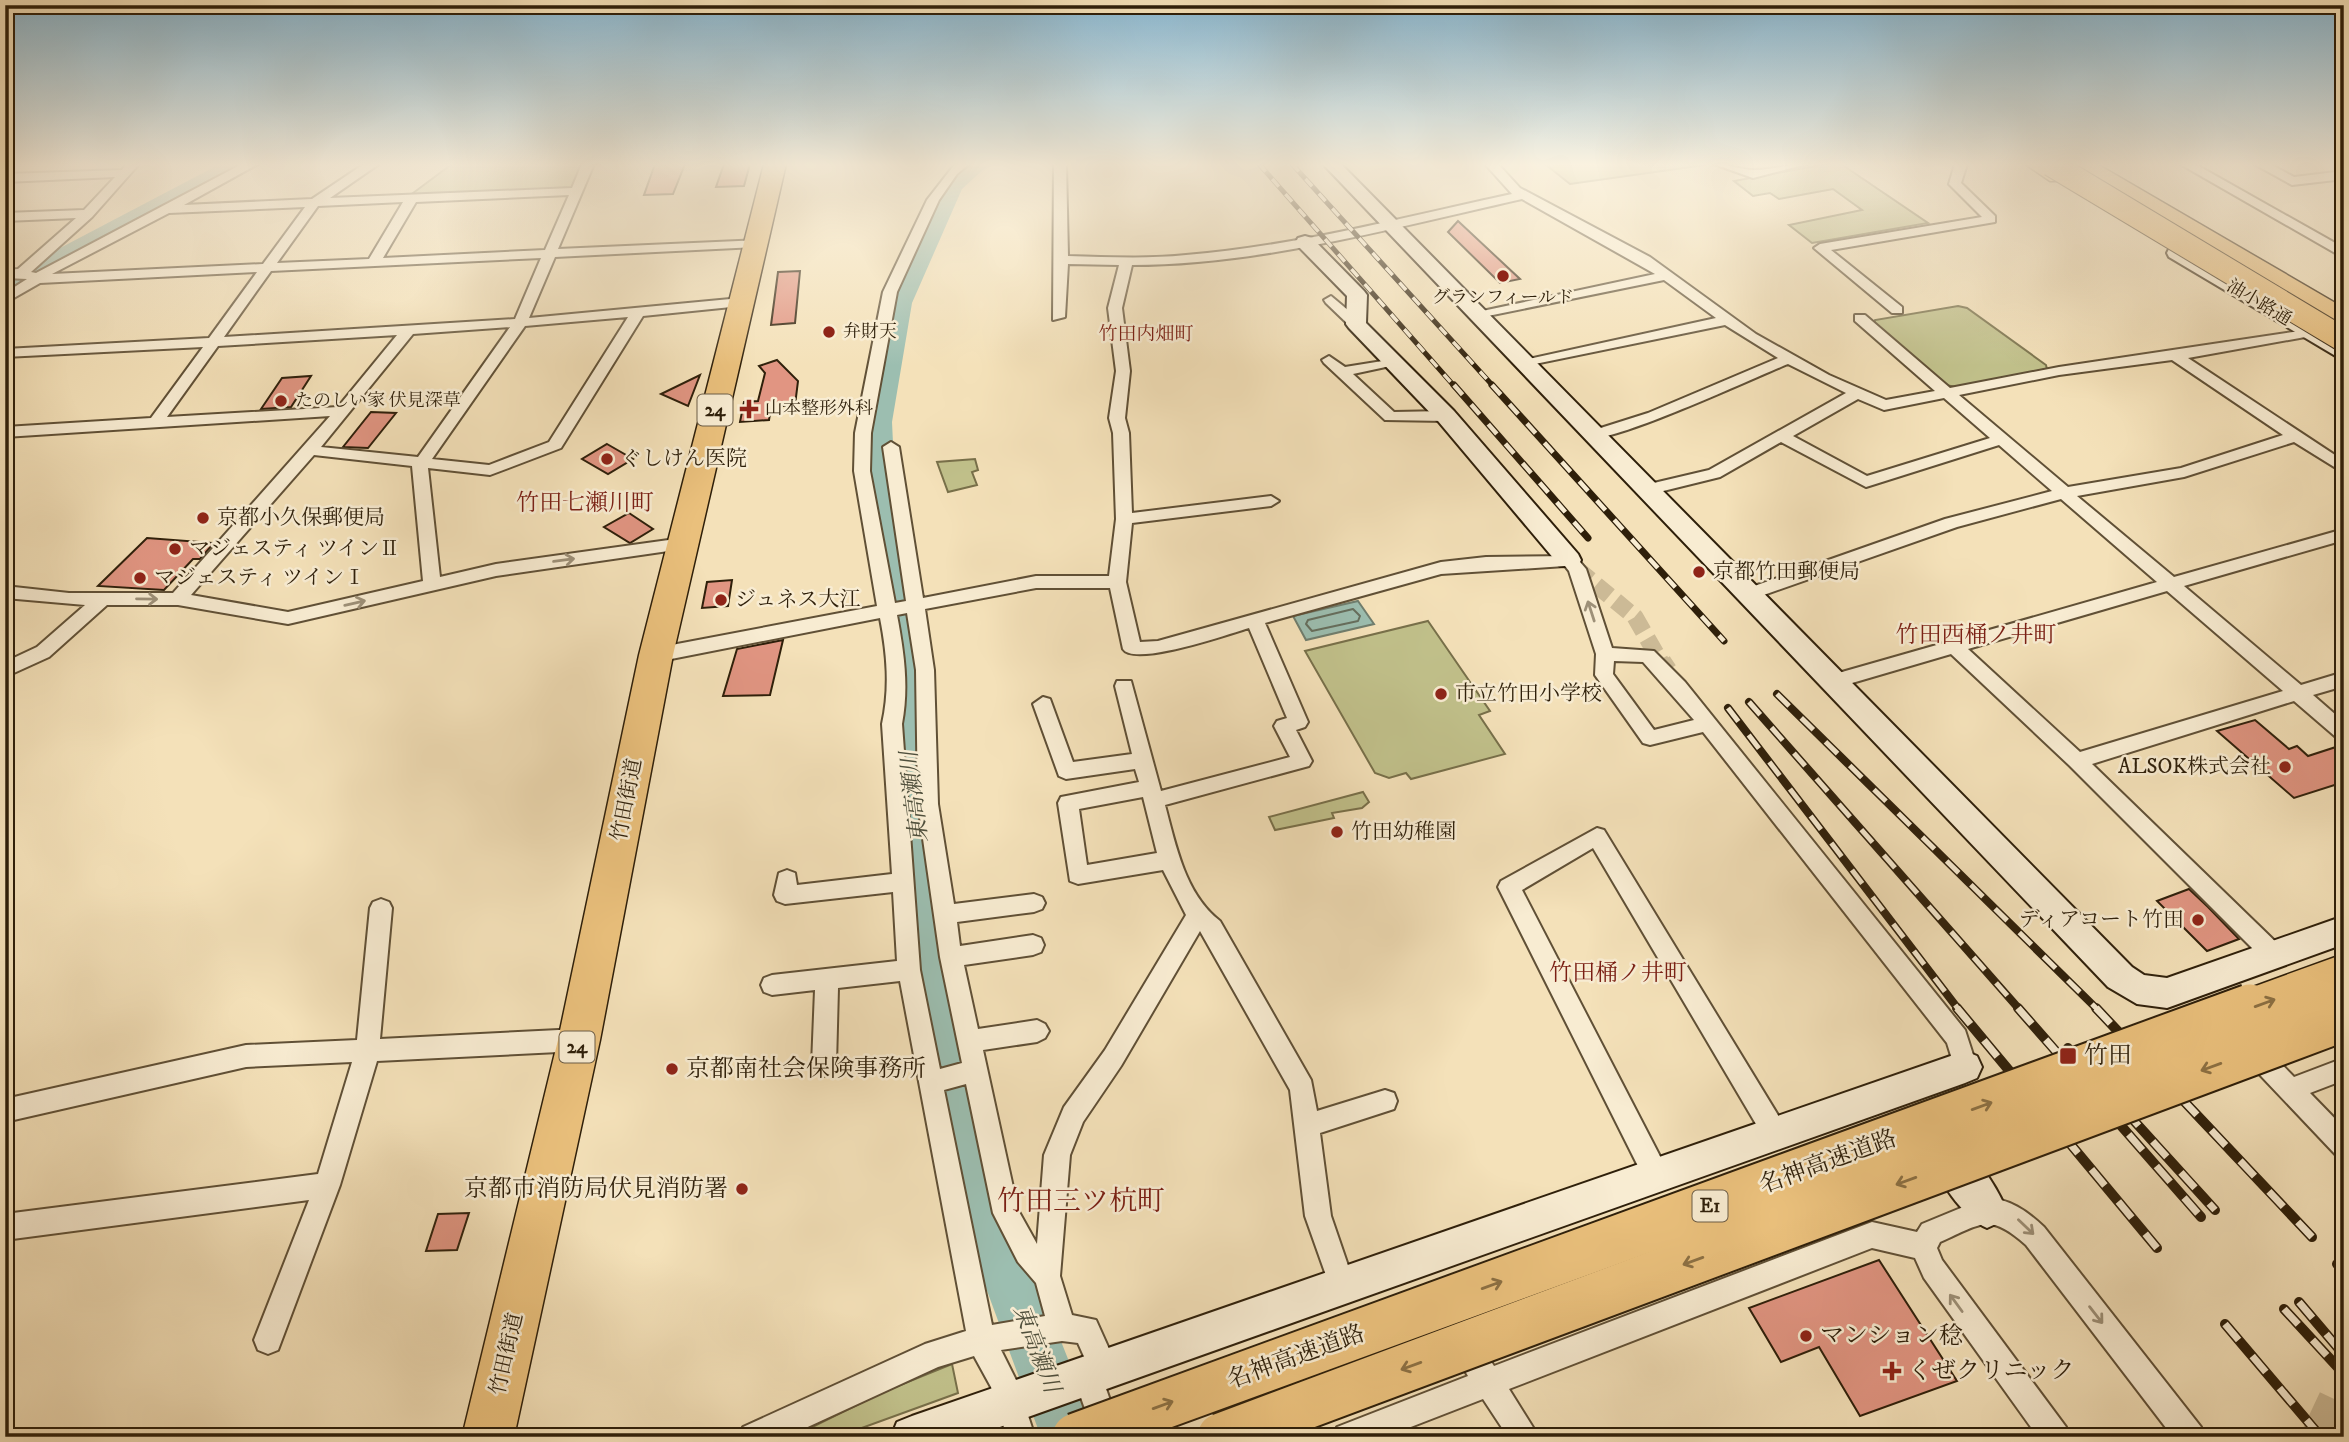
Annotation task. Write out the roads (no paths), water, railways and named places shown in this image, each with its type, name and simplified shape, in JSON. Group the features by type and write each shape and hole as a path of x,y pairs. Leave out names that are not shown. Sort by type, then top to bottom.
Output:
{"highway":[{"name":"竹田街道","path":"488,1437 579,1040 656,655 759,231"},
{"path":"2169,231 2344,348"},
{"path":"2173,231 2344,340"},
{"path":"2181,231 2344,327"},
{"path":"2187,231 2344,319"},
{"name":"名神高速道路","path":"1076,1437 2344,974"},
{"name":"名神高速道路","path":"1222,1437 2344,1017"}],"street":[{"path":"5,314 8,298 72,231"},
{"path":"30,276 110,231"},
{"path":"30,276 50,270 126,231"},
{"path":"156,422 293,231"},
{"path":"373,263 392,231"},
{"path":"432,584 420,464 520,323 560,231"},
{"path":"918,231 890,292 863,433 862,471 902,605 925,670 928,804 944,915 1006,1213 1027,1253 1047,1276"},
{"path":"1058,317 1061,231"},
{"path":"1062,260 1127,261 1206,257 1359,231"},
{"path":"1396,231 2120,977 2137,989 2167,993 2344,930"},
{"path":"1591,231 1667,275 1727,320 1787,359 1884,405 2060,371 2175,356 2344,327"},
{"path":"1919,231 1820,248 1898,310 1860,318 2344,733"},
{"name":"油小路通","path":"2143,231 2344,355"},
{"name":"油小路通","path":"2192,231 2344,313"},
{"path":"2304,231 2344,254"},
{"path":"1306,242 1357,295 1356,324 1390,362 1446,416 1573,564 1605,654 1604,675 1650,738 1707,723"},
{"path":"5,274 30,276 266,268 756,243"},
{"path":"1127,261 1115,308 1124,371 1117,418 1121,433 1125,519 1117,582 1132,649 1158,647 1441,569 1486,563 1573,564"},
{"path":"1478,316 1667,275"},
{"path":"5,353 408,331 637,314 741,302"},
{"path":"310,450 490,470 555,445 637,314"},
{"path":"1525,364 1727,320"},
{"path":"178,600 310,450 408,331"},
{"path":"2175,356 2344,468"},
{"path":"1593,435 1653,416 1787,359"},
{"path":"1329,360 1390,418 1446,416"},
{"path":"1342,372 1390,362"},
{"path":"1647,490 1714,474 1856,394"},
{"path":"5,432 341,411"},
{"path":"1781,436 1866,482 2001,439"},
{"path":"1749,594 1951,523 2063,493 2184,472 2295,436"},
{"path":"891,447 899,512 902,605 895,650 897,700 892,724 909,970 932,1082 1003,1382 1015,1420"},
{"path":"1125,519 1270,501"},
{"path":"1835,681 2344,534"},
{"path":"5,592 69,599 178,600 288,618 496,570 683,544"},
{"path":"656,655 902,605 1036,582 1117,582"},
{"path":"5,670 43,652 104,598"},
{"path":"1169,860 1078,875 1068,803 1150,794 1302,761 1284,726 1298,722 1255,620"},
{"path":"1956,648 2077,761 2275,956"},
{"path":"912,1437 1015,1420 1096,1372 1965,1067 1957,1038 1678,687 1648,656 1605,654"},
{"path":"2077,761 2344,679"},
{"path":"1125,686 1150,794 1169,860 1197,916 1213,928 1303,1088 1318,1216 1342,1286"},
{"path":"1044,704 1066,771 1142,760"},
{"path":"1656,1175 1508,887 1597,836 1775,1133"},
{"path":"787,879 785,895 902,882"},
{"path":"944,915 1034,903"},
{"path":"268,1340 327,1185 367,1053 380,908"},
{"path":"1058,1327 1047,1276 1057,1154 1073,1115 1113,1058 1197,916"},
{"path":"951,957 1033,945"},
{"path":"772,985 909,970"},
{"path":"824,1065 827,979"},
{"path":"2193,985 2344,1146"},
{"path":"969,1041 1037,1031"},
{"path":"5,1111 246,1056 367,1053 579,1040"},
{"path":"2289,1090 2343,1069"},
{"path":"932,1082 976,1070"},
{"path":"1897,1091 1987,1209"},
{"path":"1307,1126 1385,1101"},
{"path":"5,1227 327,1185"},
{"path":"2056,1437 1933,1269 1924,1247 1931,1233 1987,1209 2014,1215 2035,1236 2191,1437"},
{"path":"1347,1437 1872,1235 1924,1247"},
{"path":"1409,1262 1525,1437"},
{"path":"753,1437 934,1353 1058,1327 1086,1330 1108,1437"}],"water":[{"path":"1358,601 1374,624 1306,640 1293,616"}],"waterway":[{"path":"5,288 112,231"},
{"name":"東高瀬川","path":"928,231 898,303 877,422 879,486 894,556 908,658 908,751 936,958 988,1223 1070,1437"}],"tunnel":[{"path":"1577,569 1635,617 1662,664"},
{"path":"1661,662 1667,671"},
{"path":"2321,1437 2344,1388"}],"railway":[{"path":"1318,231 1455,387"},
{"path":"1353,231 1494,387"},
{"path":"1454,385 1588,538"},
{"path":"1492,385 1724,641"},
{"path":"1777,694 2096,1008"},
{"path":"1749,702 2020,1010"},
{"path":"1728,708 1959,1010"},
{"path":"1957,1008 2157,1248"},
{"path":"2018,1008 2201,1217"},
{"path":"2096,1008 2312,1237"},
{"path":"2068,1048 2215,1210"},
{"path":"2337,1264 2344,1273"},
{"path":"2299,1302 2344,1355"},
{"path":"2284,1309 2344,1374"},
{"path":"2225,1324 2321,1437"}],"place":[{"name":"グランフィールド","path":"1503,276"},
{"name":"弁財天","path":"829,332"},
{"name":"たのしい家 伏見深草","path":"281,401"},
{"name":"山本整形外科","path":"749,409"},
{"name":"ぐしけん医院","path":"607,459"},
{"name":"京都小久保郵便局","path":"203,518"},
{"name":"マジェスティ ツインⅡ","path":"175,549"},
{"name":"京都竹田郵便局","path":"1699,572"},
{"name":"マジェスティ ツインⅠ","path":"140,578"},
{"name":"ジュネス大江","path":"721,600"},
{"name":"市立竹田小学校","path":"1441,694"},
{"name":"ALSOK株式会社","path":"2285,767"},
{"name":"竹田幼稚園","path":"1337,832"},
{"name":"ディアコート竹田","path":"2198,920"},
{"name":"竹田","path":"2068,1056"},
{"name":"京都南社会保険事務所","path":"672,1069"},
{"name":"京都市消防局伏見消防署","path":"742,1189"},
{"name":"マンション稔","path":"1806,1336"},
{"name":"くぜクリニック","path":"1892,1371"}],"district":[{"name":"竹田内畑町","path":"1146,334"},
{"name":"竹田七瀬川町","path":"585,503"},
{"name":"竹田西桶ノ井町","path":"1976,635"},
{"name":"竹田桶ノ井町","path":"1618,973"},
{"name":"竹田三ツ杭町","path":"1081,1201"}]}
